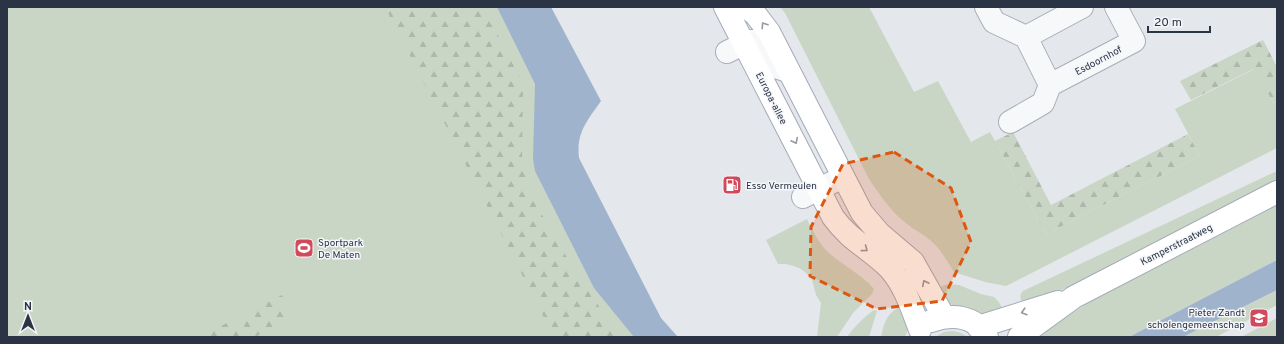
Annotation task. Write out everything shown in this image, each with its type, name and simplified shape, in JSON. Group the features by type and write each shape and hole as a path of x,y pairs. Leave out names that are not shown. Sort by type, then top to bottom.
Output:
{"main road":[{"name":"Europa-allee","path":"725,7 736,48 811,193 834,217 843,230 858,244 881,261 898,280 910,302 917,333"},
{"path":"746,7 762,22 781,69 858,206 876,231 902,251 915,266 944,317"},
{"name":"Kamperstraatweg","path":"983,332 1074,297 1277,192"},
{"name":"Kamperstraatweg","path":"1019,337 1074,297"},
{"path":"917,333 931,322 944,317 962,318 983,332"}],"street":[{"path":"986,7 994,22 1026,36 1050,85 1043,103 1010,122"},
{"path":"1026,36 1082,7"},
{"name":"Esdoornhof","path":"1050,85 1134,41 1116,7"},
{"path":"736,48 753,41 758,42 781,69"},
{"path":"811,193 843,177"}],"highlighted area":[{"path":"894,152 951,188 971,242 942,301 877,309 810,276 811,227 843,164"}],"green space":[{"name":"Sportpark De Maten","path":"7,7 517,7 556,165 651,337 7,337"},
{"path":"385,7 483,7 523,83 522,158 527,181 535,202 559,245 619,337 554,337"},
{"path":"780,7 869,7 914,92 938,81 971,142 990,132 1046,234 1200,156 1175,109 1254,69 1274,103 1277,102 1277,148 1006,286 985,282 954,272 934,243 901,219 882,197 869,179 785,13"},
{"path":"1263,40 1277,67 1277,102 1274,103 1253,69 1191,100 1180,81"},
{"path":"1013,132 1051,205 1188,134 1200,156 1046,234 995,141"},
{"path":"1277,171 1277,180 1072,286 1023,304 1020,297 1023,291"},
{"path":"1277,205 1277,260 1129,337 1042,337 1040,334 1086,304"},
{"path":"807,219 822,246 835,258 864,279 874,289 872,294 853,313 837,337 817,337 821,303 816,295 812,280 801,269 786,264 778,264 766,240"},
{"path":"950,284 959,285 981,294 994,297 1004,311 988,317 957,308 949,303 936,289"},
{"path":"1277,290 1277,305 1216,337 1183,337"},
{"path":"282,295 291,314 275,327 255,337 199,337"},
{"path":"902,306 908,329 905,337 881,337 887,318 893,311"},
{"path":"874,310 877,311 869,337 847,337 859,322"},
{"path":"1277,318 1277,337 1241,337"},
{"path":"953,331 968,337 935,337 944,332"}],"water":[{"path":"497,7 551,7 601,101 587,121 581,134 579,141 579,158 661,318 678,337 634,337 594,288 535,171 533,159 535,84"},
{"path":"1277,260 1277,290 1183,337 1129,337"}],"place":[{"name":"Esso Vermeulen","path":"732,185"},
{"name":"Sportpark De Maten","path":"304,248"},
{"name":"Pieter Zandt scholengemeenschap","path":"1259,318"}]}
